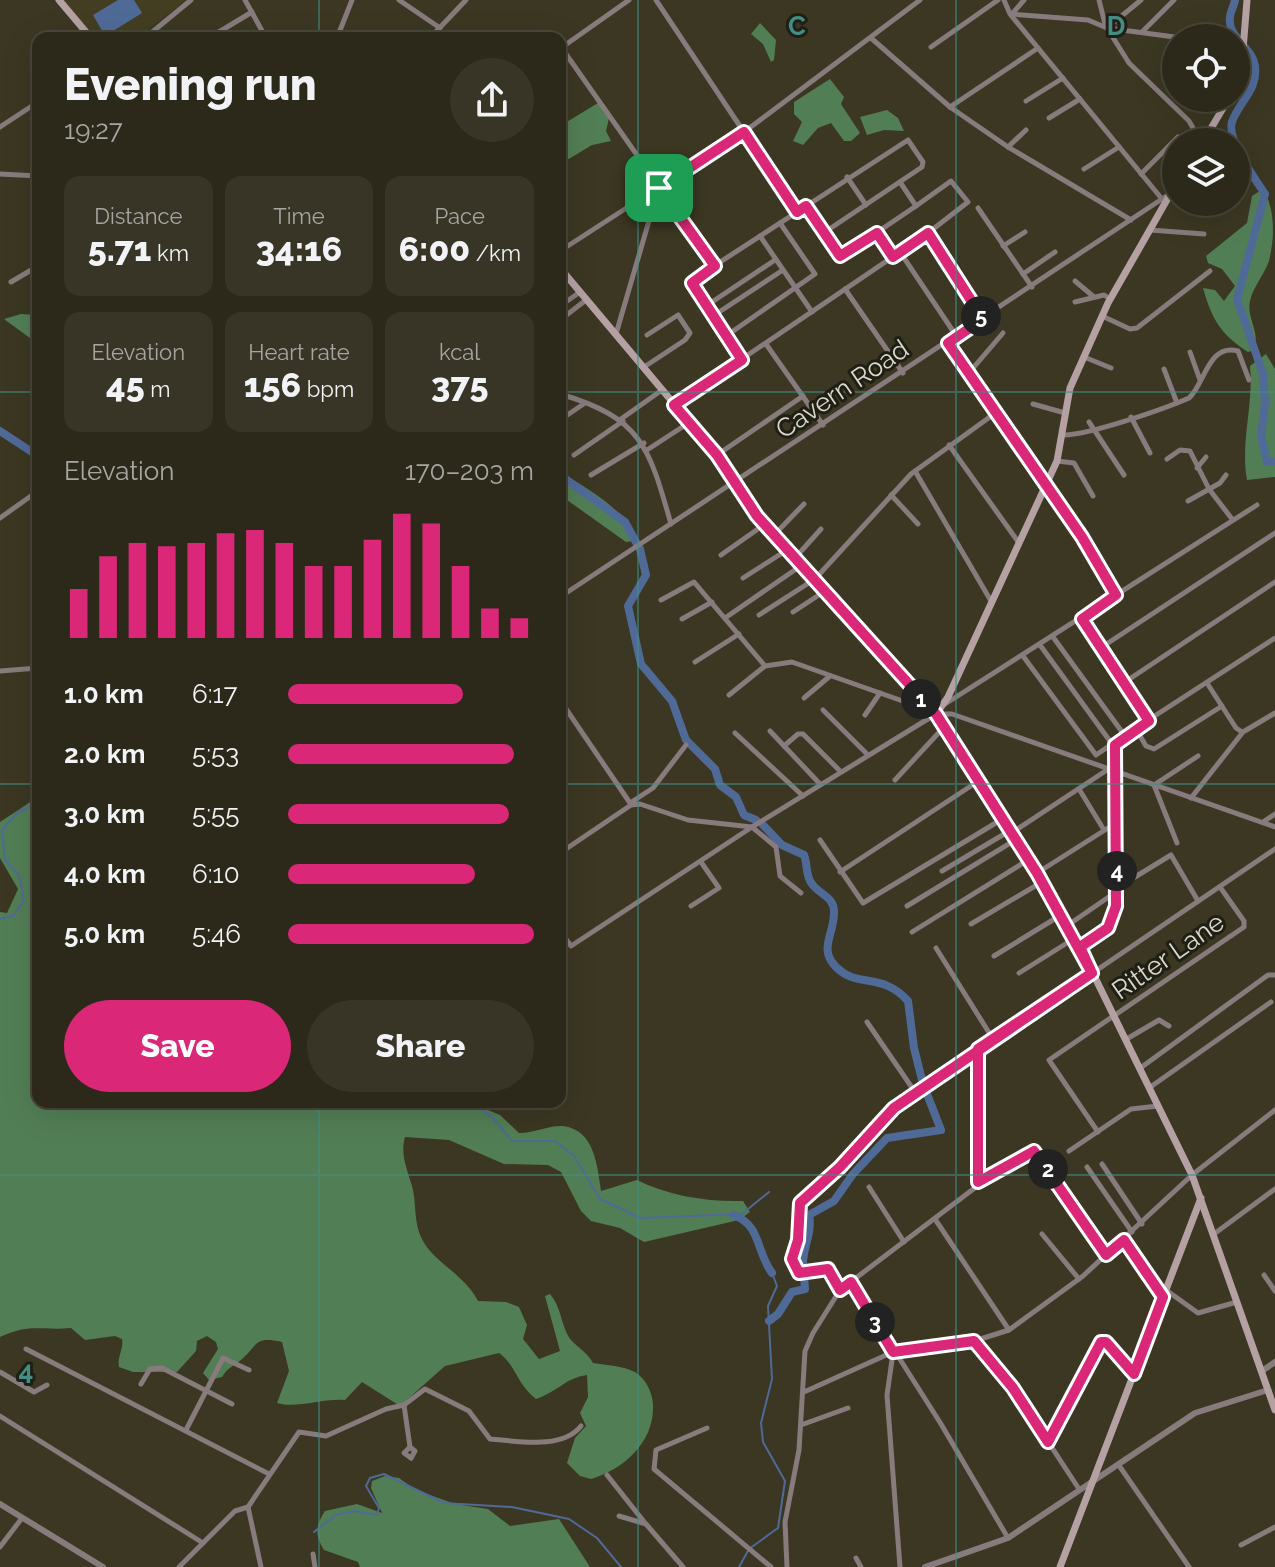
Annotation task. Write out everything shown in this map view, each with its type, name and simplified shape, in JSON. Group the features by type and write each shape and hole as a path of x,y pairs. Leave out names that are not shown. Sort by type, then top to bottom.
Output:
{"main road":[{"path":"59,0 86,32"},
{"path":"1245,24 1247,0"},
{"path":"938,710 1057,461 1070,388 1110,299 1162,205"},
{"path":"566,275 717,455 774,535 925,703 938,710 944,727 1004,818 1068,925 1192,1175 1275,1410"},
{"path":"1060,1567 1201,1198"}],"street":[{"path":"152,32 191,0"},
{"path":"245,0 263,32"},
{"path":"339,32 352,0"},
{"path":"399,0 440,28"},
{"path":"436,32 466,0"},
{"path":"566,44 629,0"},
{"path":"656,0 797,212"},
{"path":"566,247 744,132 920,0"},
{"path":"931,47 1001,0 1141,174 1162,193"},
{"path":"1011,14 1024,0"},
{"path":"1099,0 1106,26 1129,63 1193,128"},
{"path":"1106,26 1141,0"},
{"path":"1141,33 1174,0"},
{"path":"219,32 252,12"},
{"path":"1011,14 1162,36"},
{"path":"871,38 950,107 1008,147 1131,220"},
{"path":"950,107 1038,48"},
{"path":"566,55 715,266"},
{"path":"1026,101 1063,78"},
{"path":"1049,118 1080,99"},
{"path":"0,127 32,106"},
{"path":"1008,147 1026,130"},
{"path":"742,360 692,283 904,139 923,164 825,232"},
{"path":"1084,169 1119,147"},
{"path":"1141,174 1162,153"},
{"path":"0,174 32,176"},
{"path":"847,177 866,205"},
{"path":"674,405 928,233 968,202 951,181 842,256 806,206"},
{"path":"900,182 916,206"},
{"path":"616,334 659,188"},
{"name":"Cavern Road","path":"566,593 1162,200"},
{"path":"978,208 1032,287"},
{"path":"726,336 815,274 780,223"},
{"path":"1150,230 1204,234"},
{"path":"1003,246 1025,232"},
{"path":"877,233 893,257"},
{"path":"928,233 983,319"},
{"path":"760,236 812,312"},
{"path":"900,252 957,337"},
{"path":"1023,274 1055,252"},
{"path":"706,306 775,260"},
{"path":"11,282 32,270"},
{"path":"713,316 783,270"},
{"path":"1102,316 1130,329 1137,328 1210,271"},
{"path":"1075,281 1094,297"},
{"path":"845,289 903,373"},
{"path":"566,302 580,292"},
{"path":"1075,302 1104,295 1110,299"},
{"path":"566,315 587,299"},
{"path":"644,367 685,340 690,333 678,315 647,335"},
{"path":"968,374 1003,333"},
{"path":"948,343 994,414 1082,537 1116,595"},
{"path":"766,344 823,425"},
{"path":"1064,435 1095,432 1193,395 1211,361 1232,350 1240,355 1249,380"},
{"path":"1190,352 1200,381"},
{"path":"1084,357 1111,368"},
{"path":"1164,369 1177,403"},
{"path":"574,455 662,390"},
{"path":"566,396 622,420 644,443 671,524"},
{"path":"717,455 803,396"},
{"path":"566,416 586,402"},
{"path":"1033,404 1066,413"},
{"path":"759,615 815,579 915,471 994,414"},
{"path":"1131,417 1150,453"},
{"path":"647,450 690,422"},
{"path":"1089,422 1124,475"},
{"path":"591,475 644,443"},
{"path":"949,445 1020,543"},
{"path":"1167,459 1187,450 1192,452 1209,489 1232,519"},
{"path":"1197,468 1206,457"},
{"path":"1057,461 1074,463 1093,496"},
{"path":"915,471 992,602"},
{"path":"1188,501 1226,475"},
{"path":"0,518 32,495"},
{"path":"891,495 918,524"},
{"path":"774,535 804,504"},
{"path":"566,939 571,946 1257,505"},
{"path":"721,555 765,524"},
{"path":"795,558 821,529"},
{"path":"1102,647 1275,533"},
{"path":"743,578 787,550"},
{"path":"725,618 802,565"},
{"path":"661,600 691,582 697,584 765,666"},
{"path":"1125,682 1275,582"},
{"path":"793,612 825,591"},
{"path":"682,619 712,602"},
{"path":"1082,619 1149,721"},
{"path":"695,662 739,634"},
{"path":"1053,637 1125,736"},
{"path":"1086,762 1275,638"},
{"path":"1040,645 1114,743 1115,916 1108,928 1080,947"},
{"path":"1023,656 1096,755"},
{"path":"729,695 765,666 792,662 914,705 925,703"},
{"path":"0,671 32,668"},
{"path":"804,698 831,675"},
{"path":"1207,683 1236,728 1243,732"},
{"path":"865,715 880,693"},
{"path":"1136,729 1146,746 1154,749 1222,706"},
{"path":"566,709 624,796 635,803 688,820 752,827 776,847 780,876 801,893"},
{"path":"823,710 867,754"},
{"path":"938,710 1275,827"},
{"path":"1191,798 1243,732 1275,713"},
{"path":"895,780 944,727"},
{"path":"770,731 820,784"},
{"path":"735,733 803,796"},
{"path":"784,746 798,734 803,734 840,771"},
{"path":"566,849 635,803 660,781 686,745"},
{"path":"1154,785 1198,756"},
{"path":"907,906 1107,770"},
{"path":"840,872 980,780"},
{"path":"1154,785 1177,843"},
{"path":"1079,789 1104,830"},
{"path":"1262,823 1275,814"},
{"path":"820,840 862,903 1004,818"},
{"path":"1037,873 1116,823"},
{"path":"942,871 1014,834"},
{"path":"840,1290 828,1269 799,1273 792,1265 798,1240 800,1203 840,1167 894,1108 915,1092 1275,849"},
{"path":"1068,925 1171,855 1198,901"},
{"path":"912,932 1028,860"},
{"path":"691,906 719,888 701,862"},
{"path":"971,924 1043,882"},
{"name":"Ritter Lane","path":"1114,1018 1244,927 1244,921 1220,887"},
{"path":"994,956 1062,915"},
{"path":"1019,973 1075,938"},
{"path":"936,948 993,1039"},
{"path":"1139,1069 1268,975 1275,975"},
{"path":"1149,1088 1271,1002"},
{"path":"1098,1132 1049,1061 1114,1018"},
{"path":"1125,1040 1159,1020 1164,1020 1169,1026"},
{"path":"867,1022 915,1092"},
{"path":"978,1049 978,1182"},
{"path":"1069,1151 1131,1109 1158,1106"},
{"path":"804,1392 893,1352 974,1341 1009,1330 1079,1279 1192,1175 1275,1111"},
{"path":"787,1567 785,1522 801,1425 805,1351 840,1290 935,1219 978,1182 1034,1151 1106,1255"},
{"path":"1102,1164 1142,1224"},
{"path":"1087,1167 1132,1232"},
{"path":"869,1187 904,1242"},
{"path":"1214,1234 1275,1189"},
{"path":"935,1219 1009,1330"},
{"path":"1042,1234 1079,1279"},
{"path":"1124,1240 1165,1293 1198,1313 1238,1302"},
{"path":"1264,1275 1275,1291"},
{"path":"851,1282 941,1424 1008,1538"},
{"path":"974,1341 1013,1388 1079,1489"},
{"path":"1048,1442 1101,1342 1106,1342 1134,1374"},
{"path":"26,1349 269,1474"},
{"path":"893,1352 887,1395 900,1567"},
{"path":"186,1430 223,1358 249,1370"},
{"path":"1262,1371 1275,1362"},
{"path":"141,1384 150,1369 157,1367 232,1404"},
{"path":"0,1372 34,1392 47,1385"},
{"path":"179,1567 235,1511 248,1507 299,1432 326,1436 386,1409 404,1405 425,1389 433,1390 469,1411 490,1439 546,1441 574,1435 581,1426"},
{"path":"925,1567 944,1564 1008,1538 1195,1413 1268,1390"},
{"path":"404,1405 410,1447"},
{"path":"801,1425 848,1408"},
{"path":"0,1416 203,1543"},
{"path":"707,1428 659,1447 654,1469 771,1567"},
{"path":"1118,1463 1189,1567"},
{"path":"607,1475 683,1567"},
{"path":"0,1504 103,1567"},
{"path":"248,1507 261,1567"},
{"path":"619,1516 646,1524"},
{"path":"0,1547 22,1518"},
{"path":"1241,1545 1275,1527"},
{"path":"313,1554 315,1567"},
{"path":"856,1558 861,1567"}],"shaded area":[{"path":"61,0 186,0 145,32 90,32"}],"green space":[{"path":"760,23 776,40 774,60 771,62 763,44 751,34"},
{"path":"830,79 844,97 841,104 860,133 851,141 844,141 831,123 818,128 803,145 793,141 802,122 794,114 794,102"},
{"path":"598,103 609,118 606,131 611,141 592,145 566,160 566,122"},
{"path":"887,110 898,118 904,131 884,130 867,135 860,117"},
{"path":"1263,189 1273,223 1269,261 1250,301 1256,344 1254,350 1248,352 1218,325 1203,288 1215,290 1224,301 1235,286 1222,269 1208,263 1206,256 1247,223 1252,196"},
{"path":"32,315 32,340 4,319"},
{"path":"1266,354 1275,369 1275,477 1247,480 1245,452 1250,366"},
{"path":"566,476 593,492 626,521 633,541 626,542 566,499"},
{"path":"32,801 32,1108 488,1108 519,1133 563,1126 582,1134 592,1151 601,1191 637,1180 689,1197 743,1201 750,1212 739,1220 644,1242 620,1228 591,1221 581,1211 561,1172 548,1165 504,1164 449,1140 405,1137 404,1155 416,1221 423,1241 465,1283 478,1301 506,1302 519,1307 527,1325 523,1339 539,1359 560,1351 545,1296 550,1294 568,1335 593,1363 630,1370 645,1382 653,1404 652,1417 649,1430 636,1452 604,1474 591,1479 580,1476 567,1463 575,1438 586,1426 580,1413 588,1397 587,1375 536,1399 499,1353 445,1366 400,1406 362,1382 345,1400 285,1405 277,1403 289,1371 282,1342 266,1340 258,1343 222,1377 209,1380 203,1373 218,1349 216,1342 207,1336 197,1341 196,1351 177,1372 133,1372 119,1367 122,1339 115,1336 85,1340 71,1328 28,1329 0,1337 0,912 7,913 18,889 0,858 0,822"},
{"path":"385,1476 399,1478 416,1490 455,1504 488,1509 510,1526 559,1519 590,1567 360,1567 358,1562 324,1550 317,1530 325,1511 357,1504 382,1513 371,1488 372,1481"}],"water":[{"path":"118,0 134,0 142,13 111,32 103,32 93,15"}],"waterway":[{"path":"1235,0 1230,25 1250,54 1255,75 1231,129 1243,159 1265,194 1237,299 1263,374 1265,404 1261,436 1267,462 1275,462"},
{"path":"0,431 32,452"},
{"path":"566,479 625,522 637,544"},
{"path":"640,549 646,575 628,606 641,664 672,701 686,740 715,769 720,785 736,797 744,815 756,820"},
{"path":"0,919 13,916 24,900 19,875 5,860 2,830 17,813 32,806"},
{"path":"763,825 782,845 804,855 810,881 832,902 834,919 828,948 831,961 845,974 889,986 908,1001 914,1048 923,1084"},
{"path":"803,1269 809,1215 834,1201 853,1174 887,1138 941,1130 925,1089"},
{"path":"479,1108 492,1117 512,1141 555,1141 574,1156 600,1199 640,1218 742,1214 769,1192"},
{"path":"733,1215 749,1225 772,1273"},
{"path":"739,1567 749,1549 778,1528 785,1481 763,1442 761,1423 772,1379 768,1306 777,1286 772,1273"},
{"path":"769,1321 778,1314 792,1292 805,1289 804,1276"},
{"path":"314,1532 336,1515 353,1511 377,1515 379,1508 366,1486 370,1478 384,1474 444,1503 512,1507 569,1519 597,1538 621,1567"}],"route":[{"path":"659,188 715,266 694,279 693,288 742,360 674,405 717,455 757,516 936,714 1001,813 1068,925 1092,973 978,1049 978,1182 1034,1151 1106,1255 1124,1240 1163,1297 1134,1374 1106,1342 1101,1342 1048,1442 1013,1388 974,1341 893,1352 851,1282 840,1290 828,1269 799,1273 792,1265 792,1259 800,1228 800,1203 840,1167 894,1108 978,1049 1039,1009 1092,973 1080,947 1108,928 1115,916 1115,745 1120,738 1149,721 1082,619 1116,595 1082,537 948,343 983,319 928,233 893,257 877,233 840,256 806,206 797,212 744,132 659,188"}]}
